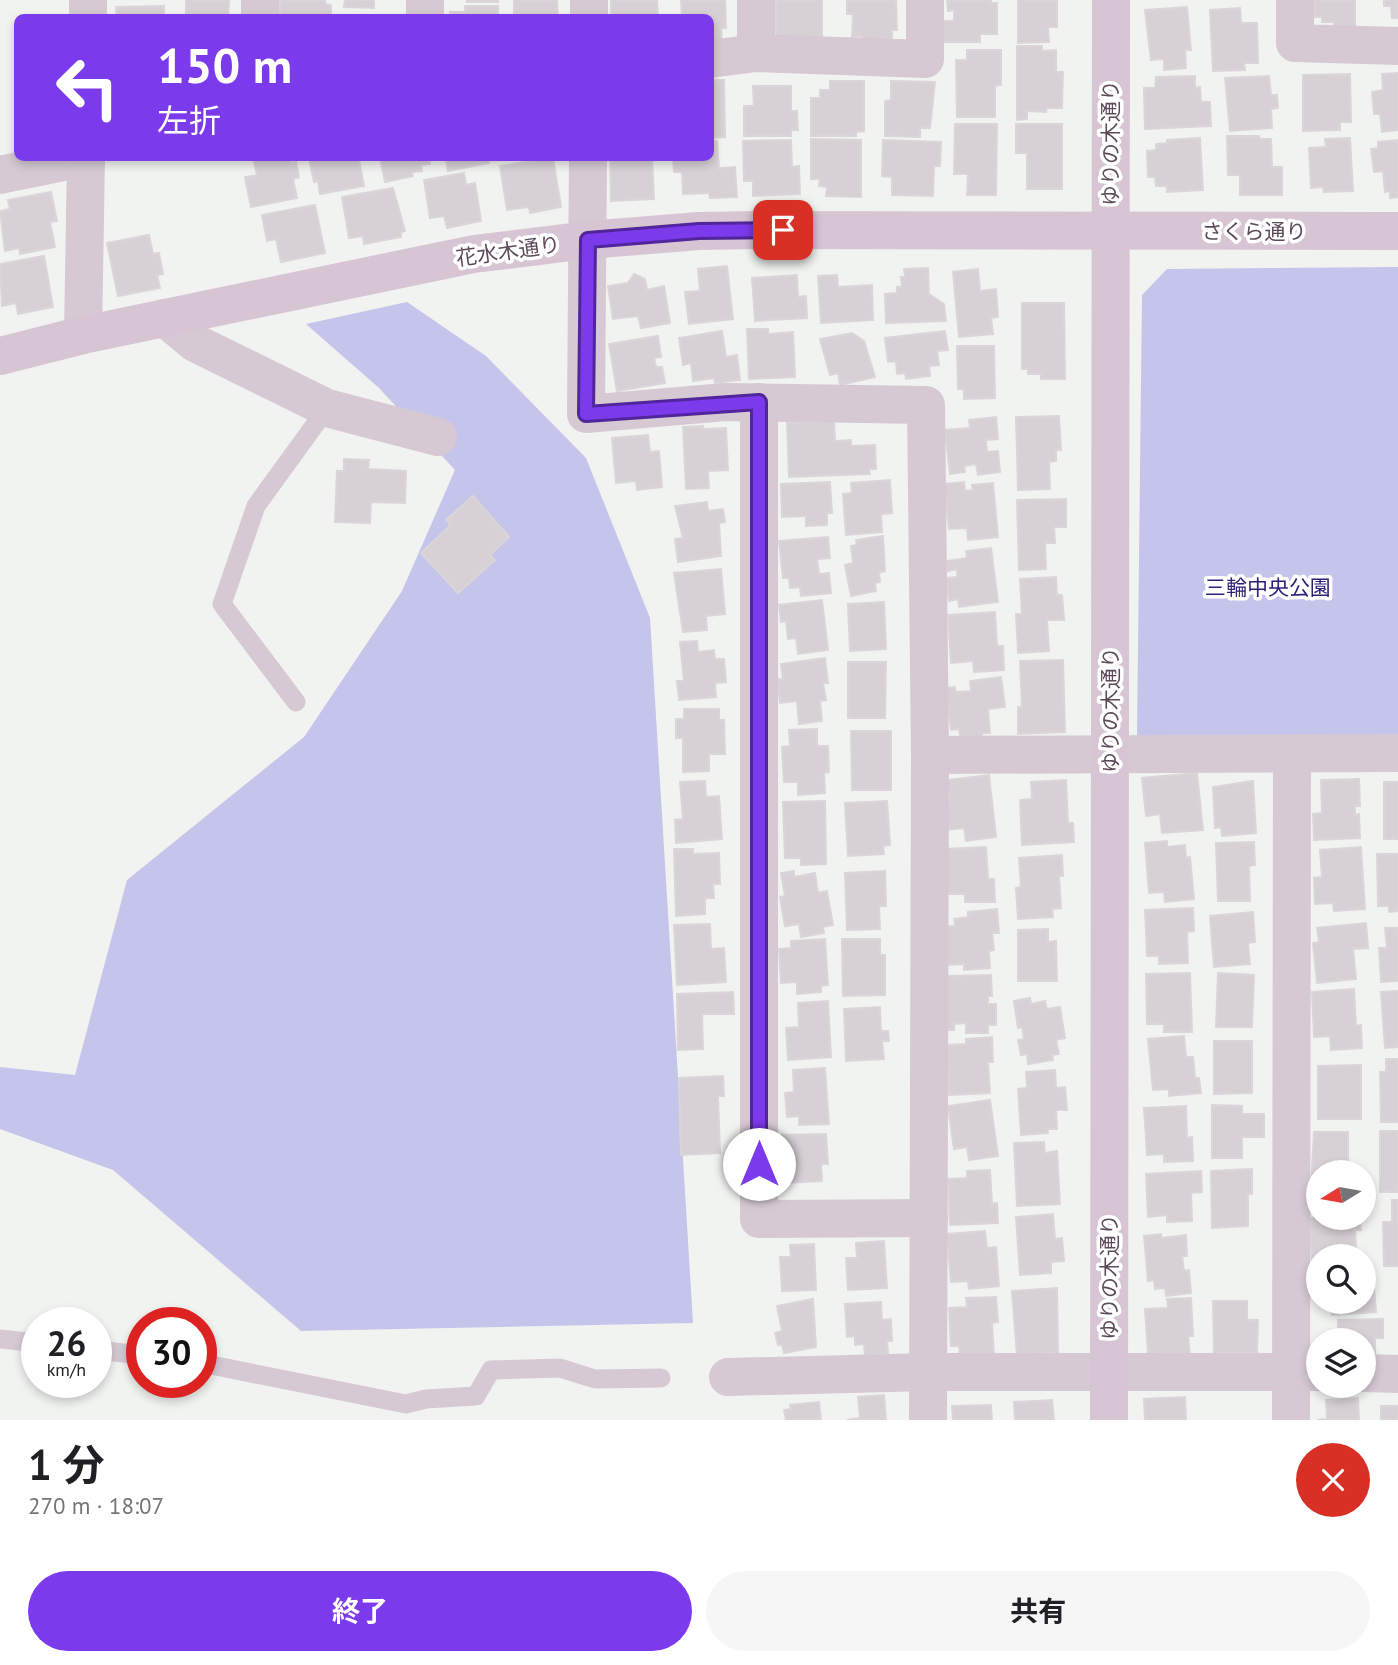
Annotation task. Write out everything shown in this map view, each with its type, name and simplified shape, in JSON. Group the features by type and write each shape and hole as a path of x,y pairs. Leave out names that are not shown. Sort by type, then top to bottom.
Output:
{"street":[{"path":"756,0 756,53"},
{"path":"714,58 756,53 925,59 925,0"},
{"name":"ゆりの木通り","path":"1109,1420 1111,0"},
{"path":"1295,0 1295,43 1398,46"},
{"path":"0,174 69,161"},
{"path":"83,335 85,161"},
{"path":"589,161 586,414 759,402 926,404 930,755 928,1420"},
{"name":"花水木通り","path":"0,356 83,335 474,254 588,240 699,231 1110,231"},
{"name":"さくら通り","path":"1110,231 1398,231"},
{"path":"164,318 195,342 327,408 438,437"},
{"path":"759,402 760,1219 929,1218"},
{"path":"930,755 1398,753"},
{"path":"1291,1420 1304,1372 1292,754"},
{"path":"728,1377 928,1373 1304,1372"},
{"path":"1376,1373 1398,1374"}],"lane":[{"path":"296,702 222,604 256,506 327,408"},
{"path":"0,1339 21,1341"},
{"path":"217,1366 406,1404 426,1399 476,1396 491,1370 560,1368 595,1379 662,1378"}],"green space":[{"name":"三輪中央公園","path":"1398,267 1398,739 1137,736 1142,295 1167,269"},
{"path":"407,302 486,356 586,458 650,618 693,1323 301,1331 113,1170 0,1129 0,1067 75,1075 127,880 304,737 402,591 455,470 379,388 306,324"}],"building":[{"path":"186,0 229,0 228,14 186,14"},
{"path":"280,0 325,0 325,4 331,5 331,14 280,14"},
{"path":"345,0 374,0 374,8 344,7"},
{"path":"498,0 498,2 467,2"},
{"path":"514,0 557,0 558,14 514,14"},
{"path":"611,0 657,0 658,14 611,14"},
{"path":"681,0 725,0 726,28 721,28 722,41 714,42 714,14 682,14"},
{"path":"776,0 822,0 822,37 787,44 776,33"},
{"path":"847,0 896,0 897,30 892,30 892,42 863,42 862,36 852,37 853,14 847,14"},
{"path":"947,0 991,0 991,3 997,3 997,34 980,34 980,42 943,42 942,21 954,21 954,10 948,11"},
{"path":"1018,0 1057,0 1057,27 1048,27 1049,42 1018,43"},
{"path":"1315,0 1355,0 1355,29 1334,29 1334,22 1322,22 1322,17 1315,17"},
{"path":"1384,0 1398,0 1398,18 1392,18 1391,6 1384,6"},
{"path":"164,6 164,14 117,14 116,7"},
{"path":"465,6 498,6 498,14 450,14 465,12"},
{"path":"1187,7 1191,50 1185,50 1186,68 1164,70 1164,59 1151,60 1145,10"},
{"path":"1240,8 1241,23 1257,23 1258,63 1244,63 1245,70 1213,71 1210,10"},
{"path":"1017,46 1042,46 1042,51 1056,50 1056,72 1063,72 1062,108 1047,108 1046,112 1027,111 1027,119 1017,120"},
{"path":"967,50 1001,50 1001,85 995,86 995,117 957,117 956,60 967,60"},
{"path":"1398,73 1398,130 1382,132 1380,114 1374,114 1372,92 1383,90 1382,74"},
{"path":"1350,74 1351,122 1340,122 1340,130 1303,131 1303,75"},
{"path":"1195,76 1195,88 1200,87 1201,102 1210,102 1211,126 1145,129 1144,88 1155,88 1156,77"},
{"path":"1269,76 1271,95 1277,95 1278,108 1271,109 1272,128 1230,131 1225,78"},
{"path":"714,80 724,80 725,137 714,138"},
{"path":"830,81 864,81 864,131 856,132 856,136 811,136 811,98 820,98 820,90 830,90"},
{"path":"891,81 935,82 930,128 920,128 920,137 885,136 885,101 891,100"},
{"path":"753,86 791,86 791,111 797,111 798,130 791,130 791,136 744,136 744,106 754,106"},
{"path":"955,124 997,124 996,195 967,195 968,174 954,174"},
{"path":"1016,124 1062,124 1062,189 1027,189 1027,153 1016,153"},
{"path":"1227,136 1259,136 1260,139 1271,139 1272,167 1282,167 1282,195 1240,195 1240,175 1228,175"},
{"path":"1200,138 1203,190 1167,192 1167,186 1156,186 1155,177 1148,177 1147,151 1156,150 1156,144 1167,143 1167,140"},
{"path":"1350,138 1353,191 1324,192 1323,187 1311,188 1309,148 1326,147 1325,139"},
{"path":"811,139 861,140 861,197 826,196 827,187 819,186 820,179 811,179"},
{"path":"791,140 792,167 799,166 800,194 753,196 753,181 744,181 743,141"},
{"path":"883,140 941,142 940,166 934,166 933,196 892,195 892,177 882,176"},
{"path":"1398,140 1398,197 1390,198 1390,191 1385,192 1383,171 1374,172 1371,149 1378,148 1378,142"},
{"path":"714,141 717,141 719,168 735,167 737,197 710,198 709,193 683,194 682,172 674,172 673,161 714,161"},
{"path":"254,161 296,162 299,177 293,179 297,198 251,207 245,177 257,175"},
{"path":"310,161 359,161 364,186 320,194 318,181 314,182"},
{"path":"381,161 430,161 430,164 421,165 422,171 412,172 413,176 385,182"},
{"path":"446,161 489,161 489,163 448,171"},
{"path":"553,161 561,207 530,213 529,207 507,210 500,166"},
{"path":"610,161 652,161 654,199 611,201"},
{"path":"464,173 466,185 475,183 481,221 447,228 444,216 430,218 424,180"},
{"path":"393,188 405,231 401,232 401,237 364,244 363,236 349,238 342,197"},
{"path":"51,192 57,221 50,222 55,247 20,254 19,248 5,251 0,211 10,209 8,200"},
{"path":"315,205 325,253 281,262 276,239 267,241 262,215"},
{"path":"149,235 153,254 159,253 163,274 157,275 160,288 118,296 107,243"},
{"path":"44,256 53,307 18,314 16,303 2,306 0,264"},
{"path":"727,266 733,319 689,324 685,292 700,291 698,269"},
{"path":"928,268 929,294 944,304 946,321 886,323 885,294 897,293 897,287 902,287 904,269"},
{"path":"978,269 980,291 996,289 998,317 991,318 993,334 959,337 953,272"},
{"path":"634,274 645,279 647,290 664,286 670,323 641,328 638,316 613,319 608,286 628,283"},
{"path":"797,275 798,297 806,296 807,318 755,321 752,278"},
{"path":"837,275 838,287 872,285 873,320 821,323 818,276"},
{"path":"1022,303 1064,303 1065,379 1041,379 1041,374 1028,374 1028,369 1022,369"},
{"path":"747,329 768,329 768,334 793,332 795,377 749,379"},
{"path":"722,331 726,357 737,355 740,380 715,383 714,378 693,381 691,363 683,365 679,338"},
{"path":"945,331 948,350 937,351 939,365 929,366 930,376 906,379 905,373 897,374 896,361 888,362 885,338"},
{"path":"852,333 864,341 875,377 840,385 838,373 830,375 820,339"},
{"path":"658,336 661,357 654,358 656,367 662,367 665,383 617,391 609,344"},
{"path":"957,346 994,346 995,398 964,399 964,389 958,389"},
{"path":"1059,416 1061,450 1056,450 1056,461 1049,462 1050,489 1018,490 1016,417"},
{"path":"996,417 998,439 986,440 987,452 998,451 1000,472 978,475 976,464 964,466 965,472 950,474 945,430 970,428 969,420"},
{"path":"834,421 835,441 851,440 851,446 875,445 876,469 869,469 870,474 789,477 787,423"},
{"path":"703,426 703,429 726,428 728,470 708,471 709,488 686,489 683,427"},
{"path":"648,435 650,452 659,451 662,487 637,490 636,481 616,483 612,438"},
{"path":"344,459 369,460 368,469 406,471 405,503 371,502 370,523 335,522 337,471 344,471"},
{"path":"890,480 892,513 881,514 882,532 846,535 843,494 852,493 851,483"},
{"path":"830,482 832,513 827,513 827,525 806,526 806,516 782,517 781,484"},
{"path":"964,482 965,491 973,490 972,485 993,483 998,537 968,540 967,528 949,529 944,484"},
{"path":"473,496 509,537 490,555 495,560 458,593 421,553 451,525 446,520"},
{"path":"1066,499 1066,527 1054,527 1055,543 1045,543 1046,569 1019,570 1017,500"},
{"path":"707,502 708,511 723,509 725,522 719,523 721,556 678,562 675,539 683,538 675,506"},
{"path":"883,536 885,571 879,573 880,582 875,583 876,591 851,596 845,565 853,563 851,546 857,545 856,540"},
{"path":"828,537 830,558 817,559 819,574 829,573 831,593 801,596 800,587 790,588 789,578 783,578 779,541"},
{"path":"991,548 998,602 959,607 958,599 949,601 946,578 957,577 957,569 948,571 947,561 967,558 966,551"},
{"path":"721,569 725,614 706,616 707,630 683,632 674,573"},
{"path":"1056,577 1057,595 1062,595 1064,620 1047,620 1049,651 1018,653 1016,614 1022,614 1020,579"},
{"path":"822,600 828,650 798,654 796,638 788,639 786,621 781,622 779,605"},
{"path":"884,602 886,649 850,651 848,604"},
{"path":"995,612 997,646 1003,646 1004,670 974,672 973,661 951,663 948,615"},
{"path":"697,641 698,652 714,650 715,659 724,659 726,682 715,683 716,697 679,700 677,681 684,681 680,642"},
{"path":"825,658 828,683 823,683 826,700 820,701 822,721 799,724 797,701 780,703 777,679 783,679 781,664"},
{"path":"1063,660 1065,732 1018,734 1018,707 1022,707 1020,661"},
{"path":"848,662 886,662 885,718 848,718"},
{"path":"1001,677 1005,707 988,709 990,733 982,733 982,738 961,741 959,729 951,730 946,688 955,687 956,692 971,691 970,681"},
{"path":"684,709 719,709 719,720 724,720 725,754 709,754 709,771 683,772 683,738 676,738 676,719 684,719"},
{"path":"817,729 817,746 828,746 829,772 824,773 825,793 798,795 798,782 784,782 782,747 790,746 789,730"},
{"path":"851,731 891,731 891,790 852,790"},
{"path":"1197,773 1203,830 1162,833 1160,814 1146,816 1142,778"},
{"path":"989,775 996,837 966,841 964,828 946,830 943,802 950,802 947,780"},
{"path":"1359,779 1360,806 1355,806 1355,815 1359,814 1360,838 1314,840 1313,814 1322,813 1321,780"},
{"path":"1066,780 1068,823 1073,823 1074,842 1022,845 1020,800 1032,799 1031,782"},
{"path":"705,781 706,797 719,796 722,839 676,843 675,820 683,819 680,782"},
{"path":"1253,781 1256,833 1222,836 1221,827 1215,828 1213,787"},
{"path":"1384,782 1398,782 1398,839 1384,839"},
{"path":"825,801 826,864 801,865 801,858 785,858 783,802"},
{"path":"887,801 890,845 883,846 884,854 848,856 845,803"},
{"path":"1167,841 1167,847 1185,845 1186,858 1190,857 1194,899 1165,902 1164,892 1149,893 1145,843"},
{"path":"1254,842 1255,865 1249,866 1250,901 1218,901 1216,843"},
{"path":"986,847 988,879 994,879 995,902 965,902 965,894 946,894 945,849"},
{"path":"1361,847 1365,909 1334,911 1333,903 1315,904 1314,878 1322,877 1320,850"},
{"path":"674,849 693,849 693,854 719,853 720,884 713,884 714,898 705,898 705,914 676,916"},
{"path":"1377,854 1398,854 1398,911 1389,912 1389,906 1378,906"},
{"path":"1062,855 1063,876 1059,876 1061,908 1052,909 1053,917 1018,919 1016,888 1021,887 1019,858"},
{"path":"794,871 794,877 815,873 818,893 827,891 833,925 823,927 824,933 801,937 799,924 785,926 780,897 785,896 781,873"},
{"path":"885,871 886,906 879,906 880,929 847,930 845,873"},
{"path":"1193,908 1194,931 1187,932 1188,963 1159,964 1159,956 1147,956 1145,910"},
{"path":"997,909 999,933 992,933 994,950 989,951 990,968 964,970 964,964 947,965 944,927 955,926 954,919 968,917 968,912"},
{"path":"1253,912 1255,942 1248,943 1250,964 1214,967 1210,916"},
{"path":"1366,923 1368,948 1353,949 1356,979 1317,983 1313,943 1319,942 1317,928"},
{"path":"710,924 711,949 724,948 726,982 677,985 674,925"},
{"path":"1385,928 1398,928 1398,981 1381,982 1379,948 1387,948"},
{"path":"1048,929 1048,942 1056,941 1057,981 1018,981 1018,930"},
{"path":"825,939 828,985 821,986 821,992 797,994 797,982 781,983 779,949 791,948 791,941"},
{"path":"842,939 880,939 880,955 885,955 885,995 843,996"},
{"path":"1190,973 1192,1032 1164,1032 1164,1024 1147,1024 1146,974"},
{"path":"1218,973 1254,975 1252,1027 1216,1027"},
{"path":"991,975 992,996 988,996 988,1004 996,1004 996,1025 988,1025 988,1033 966,1033 966,1023 954,1024 954,1030 947,1030 945,976"},
{"path":"1354,989 1356,1026 1361,1025 1362,1048 1331,1050 1330,1036 1314,1037 1312,992"},
{"path":"1398,991 1398,1047 1385,1048 1381,992"},
{"path":"733,992 734,1014 702,1014 703,1049 678,1050 677,994"},
{"path":"1030,998 1031,1004 1045,1001 1047,1009 1060,1007 1065,1038 1056,1040 1059,1054 1052,1055 1053,1060 1028,1064 1027,1054 1021,1055 1018,1040 1024,1039 1022,1027 1018,1028 1014,1001"},
{"path":"828,1001 831,1057 788,1060 786,1028 799,1027 798,1003"},
{"path":"880,1007 881,1031 888,1031 889,1041 882,1041 884,1059 846,1061 844,1009"},
{"path":"1184,1036 1186,1057 1193,1057 1195,1078 1199,1078 1201,1093 1169,1096 1169,1089 1153,1090 1148,1039"},
{"path":"992,1037 993,1062 988,1062 990,1093 949,1095 946,1045 966,1044 966,1039"},
{"path":"1214,1041 1252,1041 1252,1093 1214,1094"},
{"path":"1386,1059 1398,1059 1398,1122 1381,1122 1380,1072 1386,1072"},
{"path":"1361,1065 1361,1119 1318,1119 1318,1066"},
{"path":"825,1068 829,1124 799,1125 799,1116 787,1117 785,1093 794,1092 793,1070"},
{"path":"1055,1070 1056,1088 1065,1087 1067,1110 1056,1110 1057,1129 1047,1129 1048,1133 1021,1135 1018,1089 1027,1088 1026,1072"},
{"path":"723,1076 724,1096 718,1096 720,1153 681,1155 679,1078"},
{"path":"990,1100 998,1156 969,1160 967,1147 954,1149 948,1106"},
{"path":"1212,1105 1242,1106 1242,1114 1264,1114 1264,1137 1242,1137 1242,1158 1212,1158"},
{"path":"1186,1106 1187,1138 1192,1137 1193,1161 1164,1162 1164,1154 1147,1155 1144,1108"},
{"path":"1380,1131 1398,1131 1398,1192 1380,1192"},
{"path":"1314,1132 1348,1132 1348,1160 1312,1160"},
{"path":"826,1134 828,1164 821,1164 822,1181 783,1183 781,1135"},
{"path":"1044,1142 1045,1153 1057,1151 1060,1204 1017,1206 1014,1143"},
{"path":"1252,1169 1252,1194 1248,1194 1248,1226 1212,1228 1211,1171"},
{"path":"990,1170 992,1204 997,1203 998,1223 950,1225 948,1179 967,1178 967,1171"},
{"path":"1201,1171 1202,1192 1191,1193 1192,1221 1167,1222 1167,1215 1148,1217 1146,1174"},
{"path":"1392,1200 1398,1200 1398,1266 1384,1266 1383,1222 1392,1222"},
{"path":"1053,1214 1055,1239 1062,1238 1064,1261 1051,1262 1051,1273 1020,1275 1016,1217"},
{"path":"1310,1230 1355,1230 1356,1244 1311,1244"},
{"path":"985,1231 987,1248 996,1247 999,1286 969,1289 968,1281 951,1282 947,1234"},
{"path":"1161,1234 1161,1238 1186,1235 1187,1256 1182,1256 1184,1271 1189,1270 1191,1293 1166,1296 1165,1288 1155,1289 1154,1280 1148,1281 1144,1236"},
{"path":"884,1241 887,1288 848,1290 846,1258 857,1258 856,1243"},
{"path":"814,1244 816,1290 782,1291 780,1257 791,1257 790,1245"},
{"path":"1057,1288 1058,1352 1017,1355 1012,1291"},
{"path":"996,1297 998,1322 992,1323 994,1356 960,1358 959,1346 951,1346 949,1308 967,1307 966,1298"},
{"path":"1191,1298 1193,1336 1188,1336 1190,1356 1152,1358 1153,1353 1148,1353 1145,1309 1168,1308 1167,1299"},
{"path":"813,1299 816,1347 784,1353 782,1345 778,1345 775,1333 782,1331 777,1306"},
{"path":"1213,1301 1247,1301 1247,1320 1258,1320 1257,1353 1214,1353"},
{"path":"881,1302 882,1320 891,1319 892,1341 887,1341 888,1353 865,1355 864,1344 855,1345 855,1336 847,1337 845,1304"},
{"path":"1383,1319 1383,1338 1376,1338 1376,1328 1338,1328 1338,1320"},
{"path":"884,1395 886,1420 847,1420 860,1418 858,1397"},
{"path":"1185,1397 1186,1420 1145,1420 1144,1399"},
{"path":"1358,1398 1359,1420 1317,1420 1327,1419 1326,1400"},
{"path":"1052,1400 1054,1420 1015,1420 1014,1402"},
{"path":"819,1402 821,1420 786,1420 784,1410 791,1409 790,1405"},
{"path":"991,1405 992,1420 953,1420 952,1406"},
{"path":"1381,1406 1398,1406 1398,1420 1381,1420"}],"route":[{"path":"759,1164 759,402 724,402 586,414 588,240 699,231 783,230"}]}
